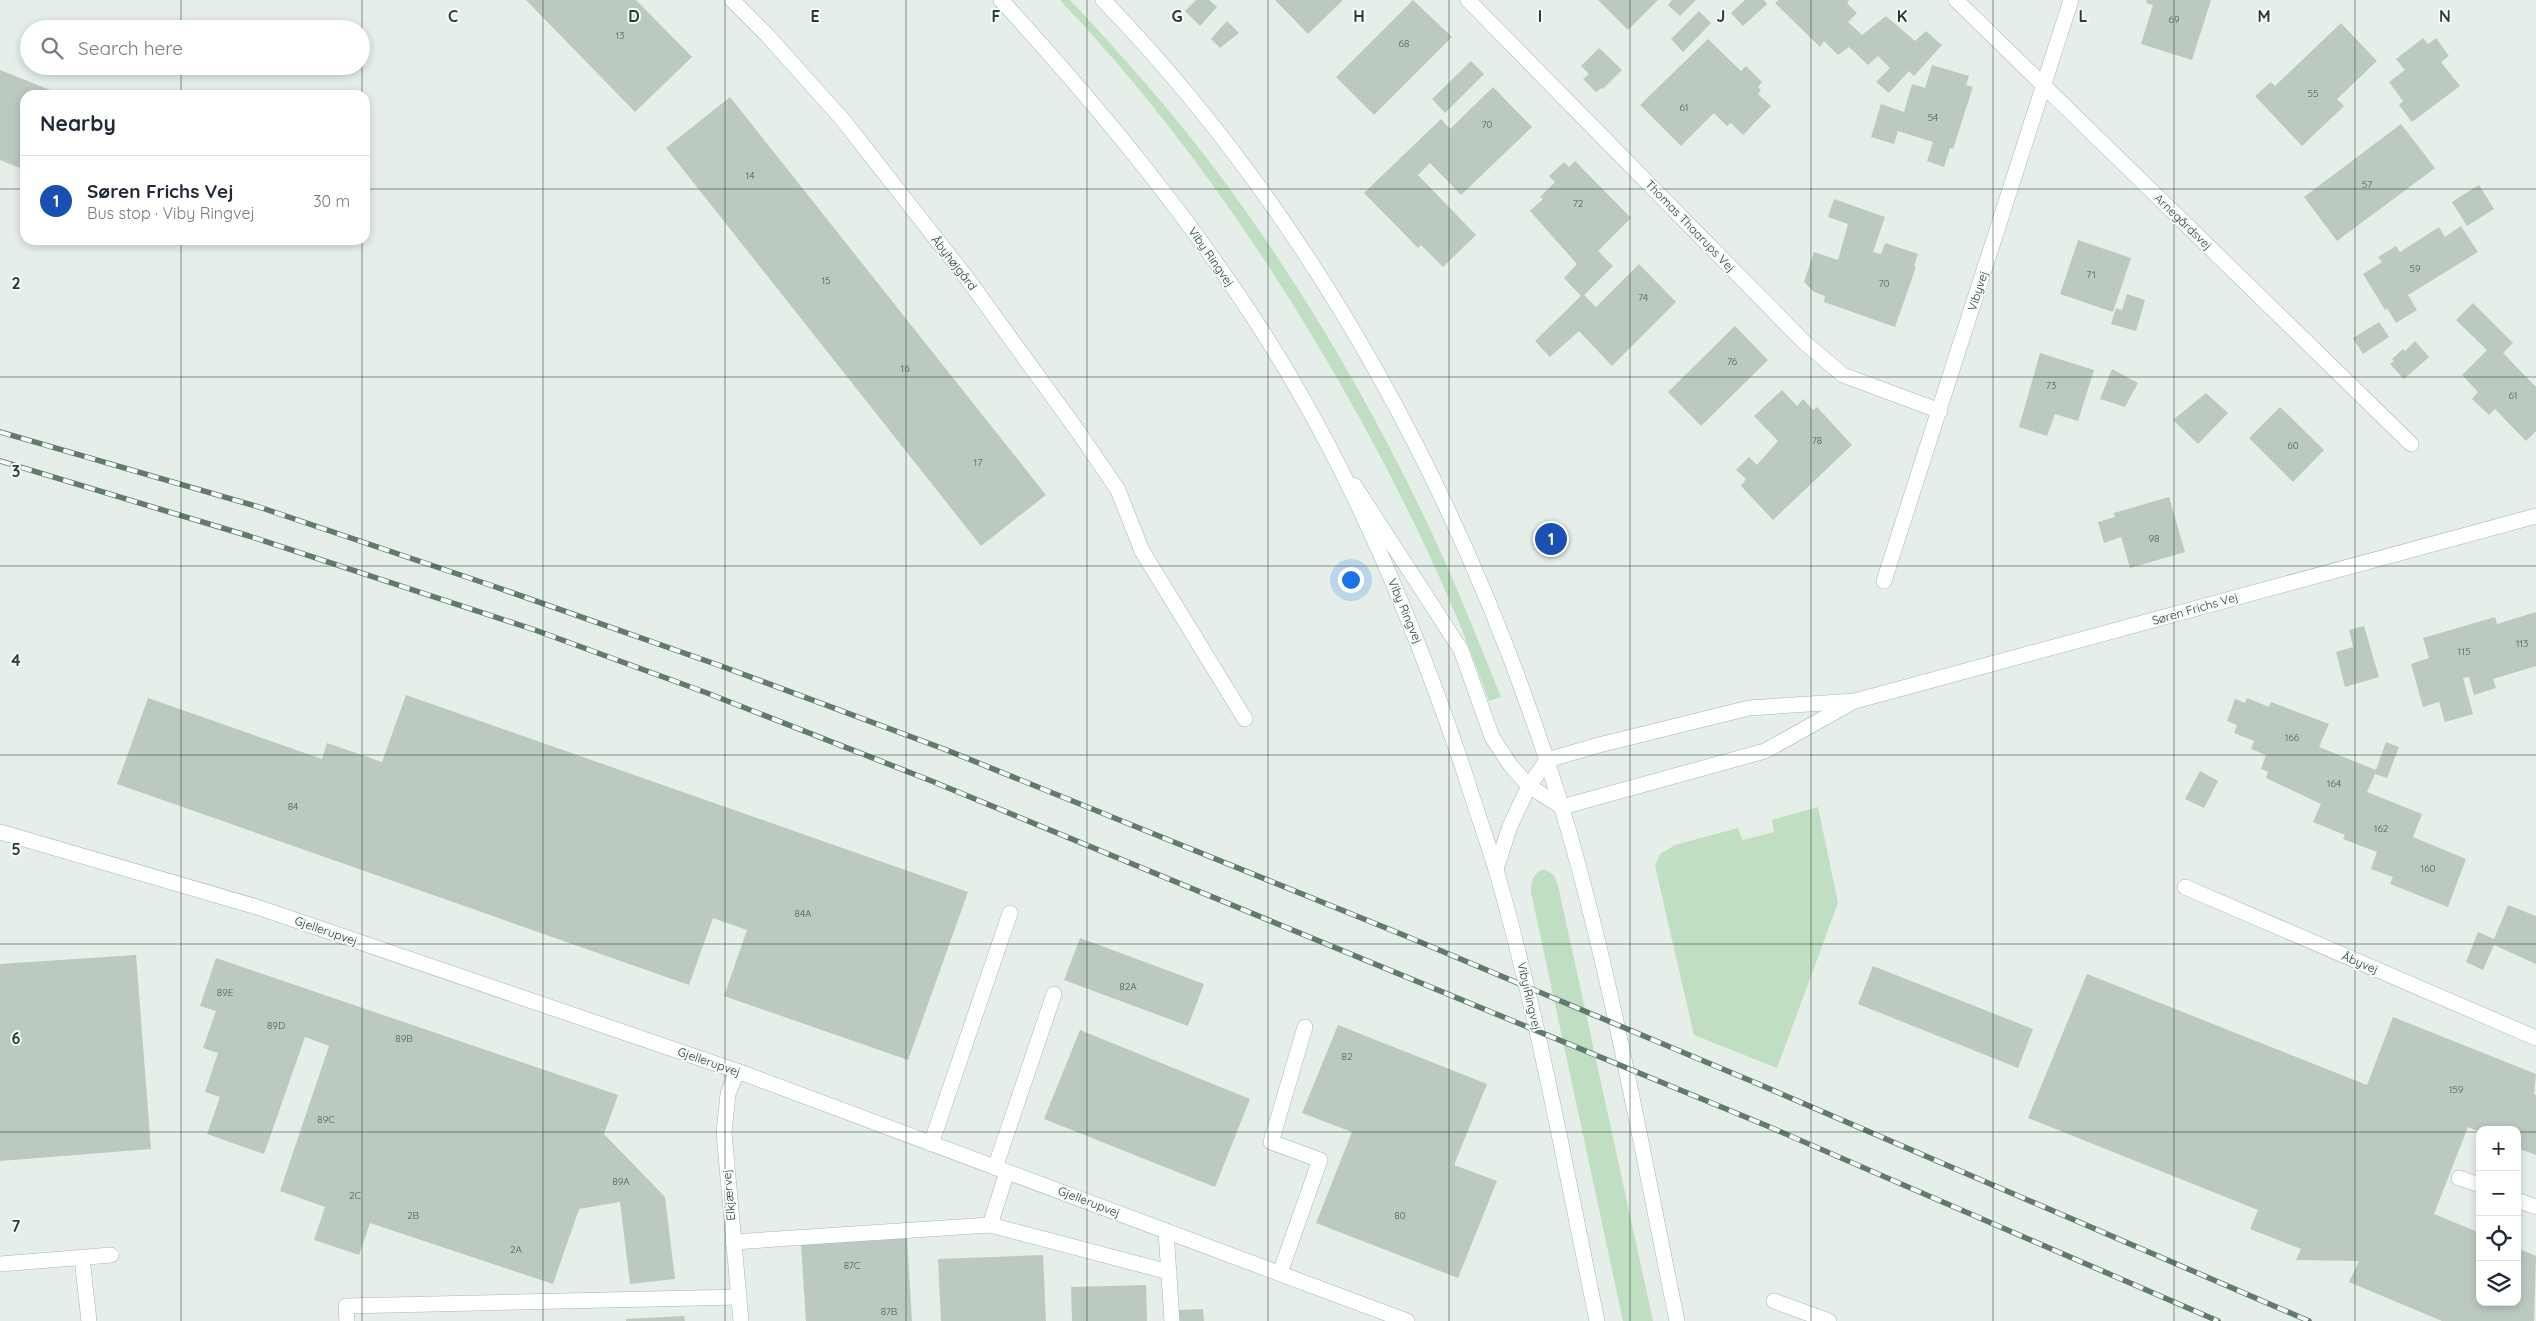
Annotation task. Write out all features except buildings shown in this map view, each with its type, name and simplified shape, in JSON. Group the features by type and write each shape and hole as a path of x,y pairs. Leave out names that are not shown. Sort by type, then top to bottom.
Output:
{"street":[{"name":"Åbyhøjgård","path":"732,0 767,35 843,120 966,277 1077,430 1118,490 1142,551 1245,719"},
{"name":"Viby Ringvej","path":"1001,0 1063,67 1138,157 1199,238 1267,339 1325,440 1375,541 1418,641 1496,869 1539,1041 1597,1321"},
{"path":"1104,0 1198,108 1262,192 1338,307 1397,410 1451,513 1496,618 1562,807 1615,1014 1677,1321"},
{"name":"Thomas Thaarups Vej","path":"1468,0 1804,342 1843,375 1940,411"},
{"name":"Arnegårdsvej","path":"1956,0 2411,444"},
{"name":"Vibyvej","path":"1884,581 2071,0"},
{"path":"1325,440 1461,650 1492,736 1511,766 1529,786 1562,807"},
{"name":"Søren Frichs Vej","path":"1547,760 1750,708 1855,701 2536,516"},
{"name":"Søren Frichs Vej","path":"1562,807 1765,751 1855,701"},
{"path":"1496,869 1510,826 1529,786 1547,760"},
{"name":"Gjellerupvej","path":"0,832 257,907 737,1071 1407,1321"},
{"name":"Åbyvej","path":"2185,887 2536,1038"},
{"path":"931,1144 1010,912"},
{"path":"990,1225 1001,1170 1054,994"},
{"path":"1280,1273 1320,1160 1271,1142 1305,1027"},
{"name":"Elkjærvej","path":"737,1071 728,1094 724,1133 741,1321"},
{"path":"2459,1178 2476,1184"},
{"path":"2521,1201 2536,1207"},
{"path":"733,1242 990,1225 1169,1272"},
{"path":"1166,1231 1172,1321"},
{"path":"0,1264 111,1255"},
{"path":"82,1258 89,1321"},
{"path":"347,1321 346,1306 738,1297"},
{"path":"1774,1301 1829,1321"}],"green space":[{"path":"1060,0 1070,0 1185,130 1247,213 1300,292 1350,374 1417,501 1454,582 1501,697 1489,701 1442,582 1386,467 1345,392 1282,288 1214,187 1141,91"},
{"path":"1818,807 1838,903 1777,1068 1694,1035 1655,866 1660,854 1675,845 1738,828 1742,840 1774,832 1772,820"},
{"path":"1544,869 1554,875 1559,890 1653,1321 1623,1321 1531,892 1533,877"}],"railway":[{"path":"0,432 259,507 721,666 944,749 1401,934 1756,1083 2309,1321"},
{"path":"0,461 249,536 535,630 707,693 929,780 1765,1125 2218,1321"}],"place":[{"name":"Søren Frichs Vej","path":"1551,539"}]}
